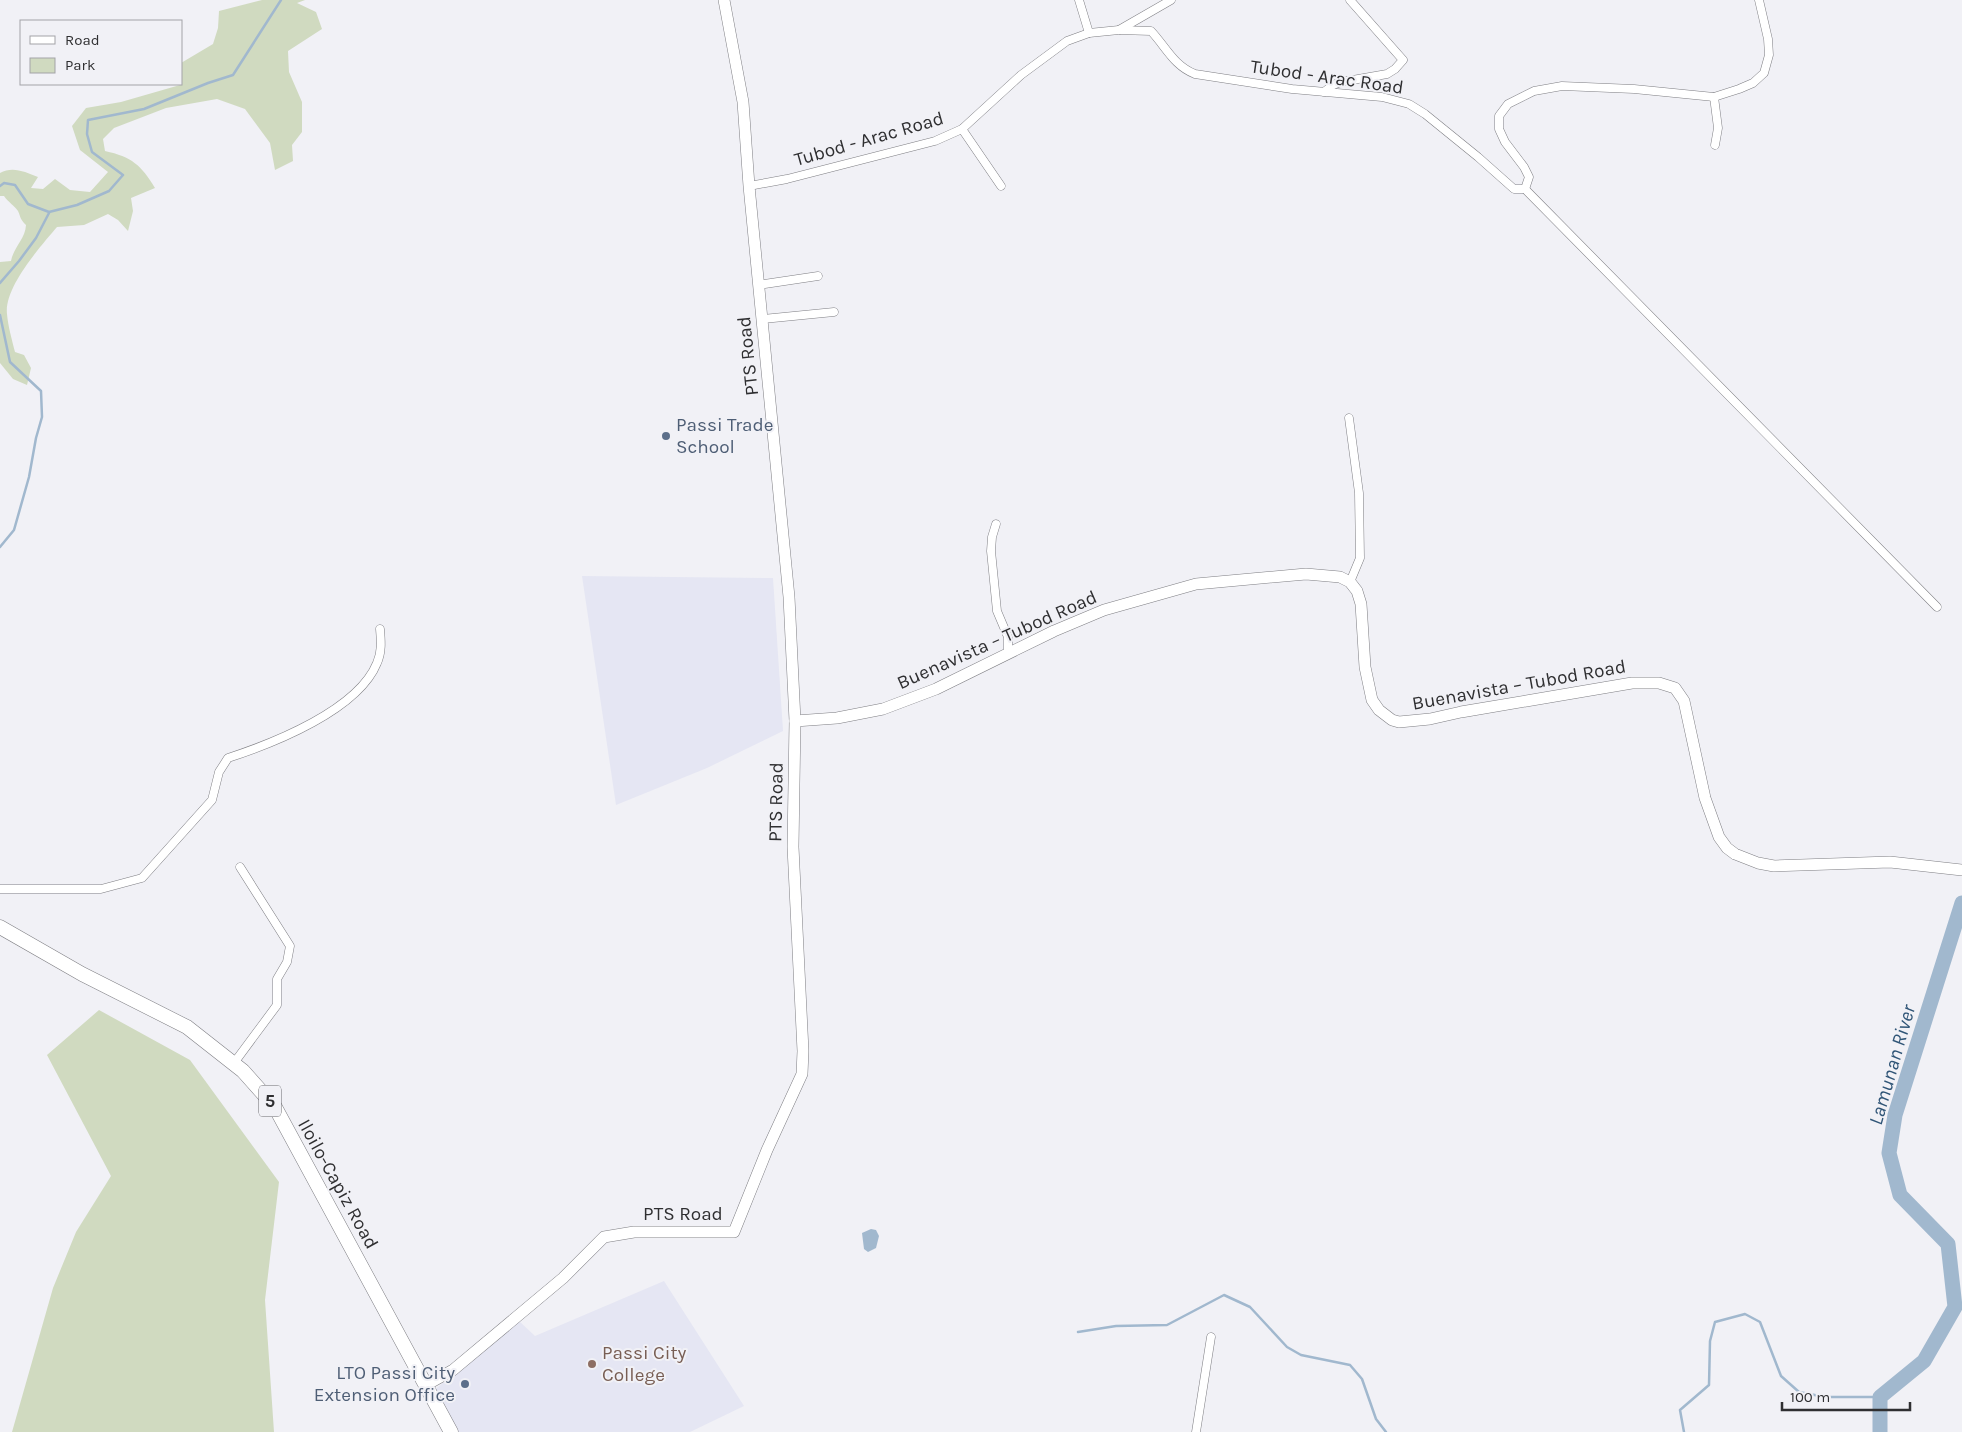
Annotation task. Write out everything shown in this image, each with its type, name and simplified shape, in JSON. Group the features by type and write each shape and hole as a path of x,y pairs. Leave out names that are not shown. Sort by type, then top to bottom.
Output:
{"highway":[{"name":"Iloilo-Capiz Road","path":"0,927 73,969 187,1027 234,1063 255,1084 275,1107 426,1385"},
{"name":"5","path":"426,1385 451,1432"}],"main road":[{"name":"PTS Road","path":"426,1385 453,1370 563,1278 604,1237 634,1232 734,1232 767,1150 802,1074 804,1051 793,847 795,721 789,597 742,102 724,0"},
{"name":"Buenavista – Tubod Road","path":"795,721 838,718 883,709 936,690 1008,653 1104,610 1196,584 1306,574 1340,577 1350,582 1357,591 1361,604 1365,667 1370,693 1379,710 1392,720 1405,722 1430,719 1632,683 1668,684 1675,688 1684,701 1697,769 1712,818 1727,848 1735,854 1758,863 1774,866 1890,862 1962,870"}],"street":[{"path":"1079,0 1089,33"},
{"path":"1119,30 1171,0"},
{"path":"1324,92 1341,82 1387,74 1395,69 1403,60 1350,0"},
{"path":"1760,0 1768,39 1769,55 1764,73 1753,82 1714,97 1612,87 1562,86 1534,91 1508,104 1499,116 1499,129 1504,142 1524,167 1529,177 1525,189 1937,607"},
{"name":"Tubod - Arac Road","path":"749,186 788,179 920,146 950,135 962,129 1021,75 1067,41 1089,33 1119,30 1151,31 1174,61 1184,70 1195,74 1292,90 1382,97 1409,104 1425,114 1514,189 1525,189"},
{"path":"1714,97 1718,128 1715,145"},
{"path":"962,129 1001,186"},
{"path":"758,285 818,276"},
{"path":"763,319 834,312"},
{"path":"1349,418 1359,493 1360,558 1350,582"},
{"path":"996,524 992,537 991,551 997,611 1008,637 1008,653"},
{"path":"0,889 101,889 142,878 212,800 219,772 228,758 252,750 339,708 366,681 377,664 381,649 380,629"},
{"path":"234,1063 277,1005 277,979 287,962 290,946 240,867"},
{"path":"1196,1432 1211,1337"}],"shaded area":[{"path":"582,576 773,578 783,731 707,768 616,805"},
{"name":"Passi City College","path":"664,1281 744,1406 690,1432 452,1432 433,1391 519,1321 535,1336"}],"green space":[{"path":"262,0 305,0 297,3 316,12 322,29 288,51 289,72 302,102 302,132 292,145 293,161 275,170 270,143 245,109 217,99 166,108 114,128 103,139 105,151 122,156 135,163 145,173 155,188 131,198 133,211 128,231 118,220 108,214 84,225 57,227 33,256 17,280 8,303 7,314 15,352 24,355 31,368 27,385 13,379 0,363 0,262 11,261 14,251 24,235 26,225 17,209 4,196 0,196 0,173 14,170 38,177 31,188 43,189 55,179 70,190 90,192 108,172 80,150 72,126 86,108 121,102 182,85 182,62 213,44 218,28 219,11"},
{"path":"99,1010 190,1060 279,1182 265,1300 274,1432 12,1432 53,1288 76,1232 111,1176 47,1055"}],"water":[{"path":"871,1229 876,1230 879,1236 876,1248 868,1252 864,1249 862,1233"}],"waterway":[{"path":"0,186 4,183 15,185 28,204 49,212 77,205 109,191 123,175 92,152 87,134 88,120 144,109 233,75 281,0"},
{"path":"0,283 36,238 49,213"},
{"path":"0,315 10,362 41,391 42,417 29,477 14,530 0,547"},
{"name":"Lamunan River","path":"1880,1432 1880,1397 1924,1361 1955,1307 1948,1244 1900,1195 1889,1153 1895,1115 1962,903"},
{"path":"1078,1332 1116,1326 1167,1325 1224,1295 1250,1307 1287,1347 1301,1355 1350,1365 1362,1379 1376,1419 1386,1432"},
{"path":"1684,1432 1680,1410 1709,1385 1710,1341 1715,1322 1745,1314 1760,1322 1781,1376 1799,1392 1825,1397 1880,1397"}],"place":[{"name":"Passi Trade School","path":"666,436"},
{"name":"Passi City College","path":"592,1364"},
{"name":"LTO Passi City Extension Office","path":"465,1384"}]}
